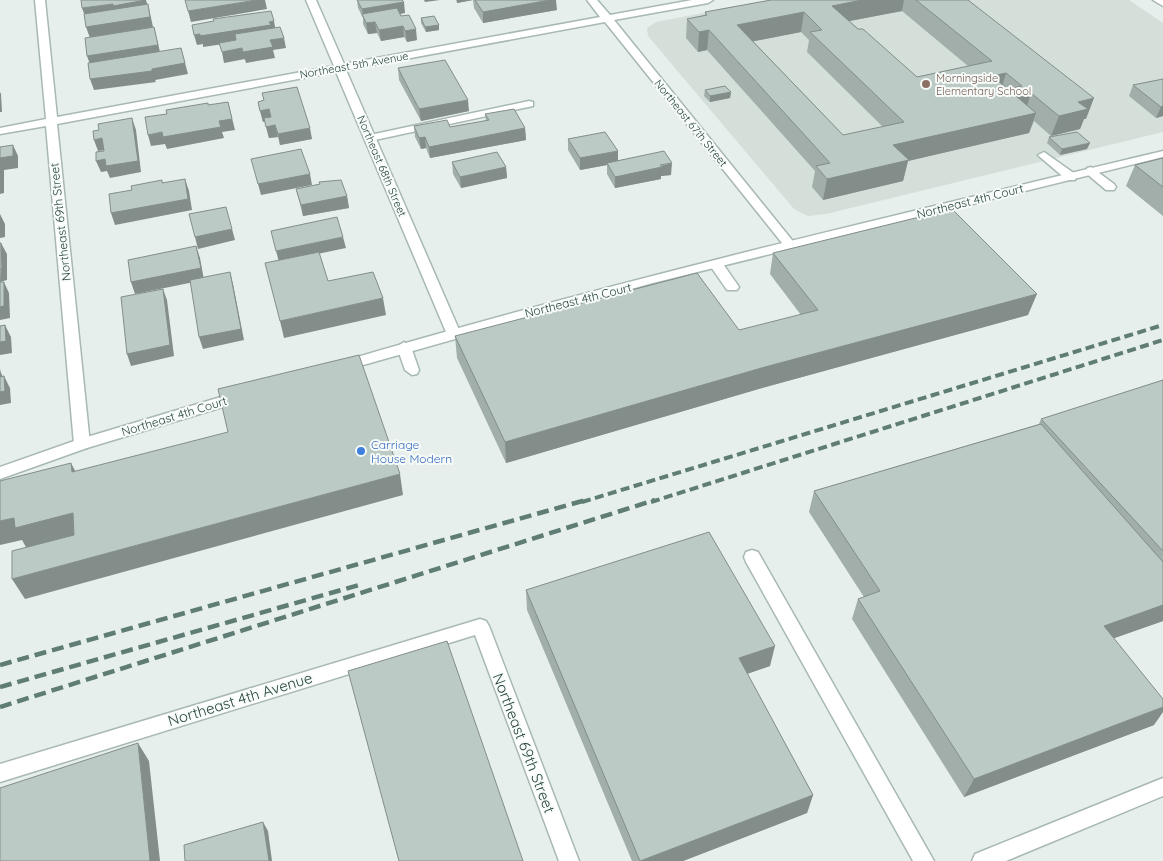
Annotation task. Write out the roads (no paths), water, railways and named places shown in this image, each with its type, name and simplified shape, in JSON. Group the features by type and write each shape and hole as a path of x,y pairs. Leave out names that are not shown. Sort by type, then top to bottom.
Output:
{"street":[{"name":"Northeast 69th Street","path":"40,0 82,444"},
{"name":"Northeast 68th Street","path":"311,0 453,332"},
{"name":"Northeast 67th Street","path":"592,0 790,245"},
{"name":"Northeast 5th Avenue","path":"0,131 50,120 708,0"},
{"path":"1158,0 1163,3"},
{"path":"370,138 529,104"},
{"name":"Northeast 4th Court","path":"330,369 453,332 716,264 1163,154"},
{"path":"1044,155 1070,176"},
{"path":"1091,172 1110,187"},
{"path":"939,209 951,222"},
{"path":"716,264 732,287"},
{"path":"404,347 412,370"},
{"name":"Northeast 4th Court","path":"0,473 82,444 254,392"},
{"path":"752,557 924,861"},
{"name":"Northeast 69th Street","path":"480,626 569,861"},
{"name":"Northeast 4th Avenue","path":"0,773 480,626"},
{"path":"982,861 1163,787"}],"railway":[{"path":"582,502 1163,325"},
{"path":"651,502 1163,340"},
{"path":"0,665 586,500"},
{"path":"0,707 655,500"},
{"path":"0,687 359,585"}],"place":[{"name":"Morningside Elementary School","path":"926,84"},
{"name":"Carriage House Modern","path":"361,451"}]}
